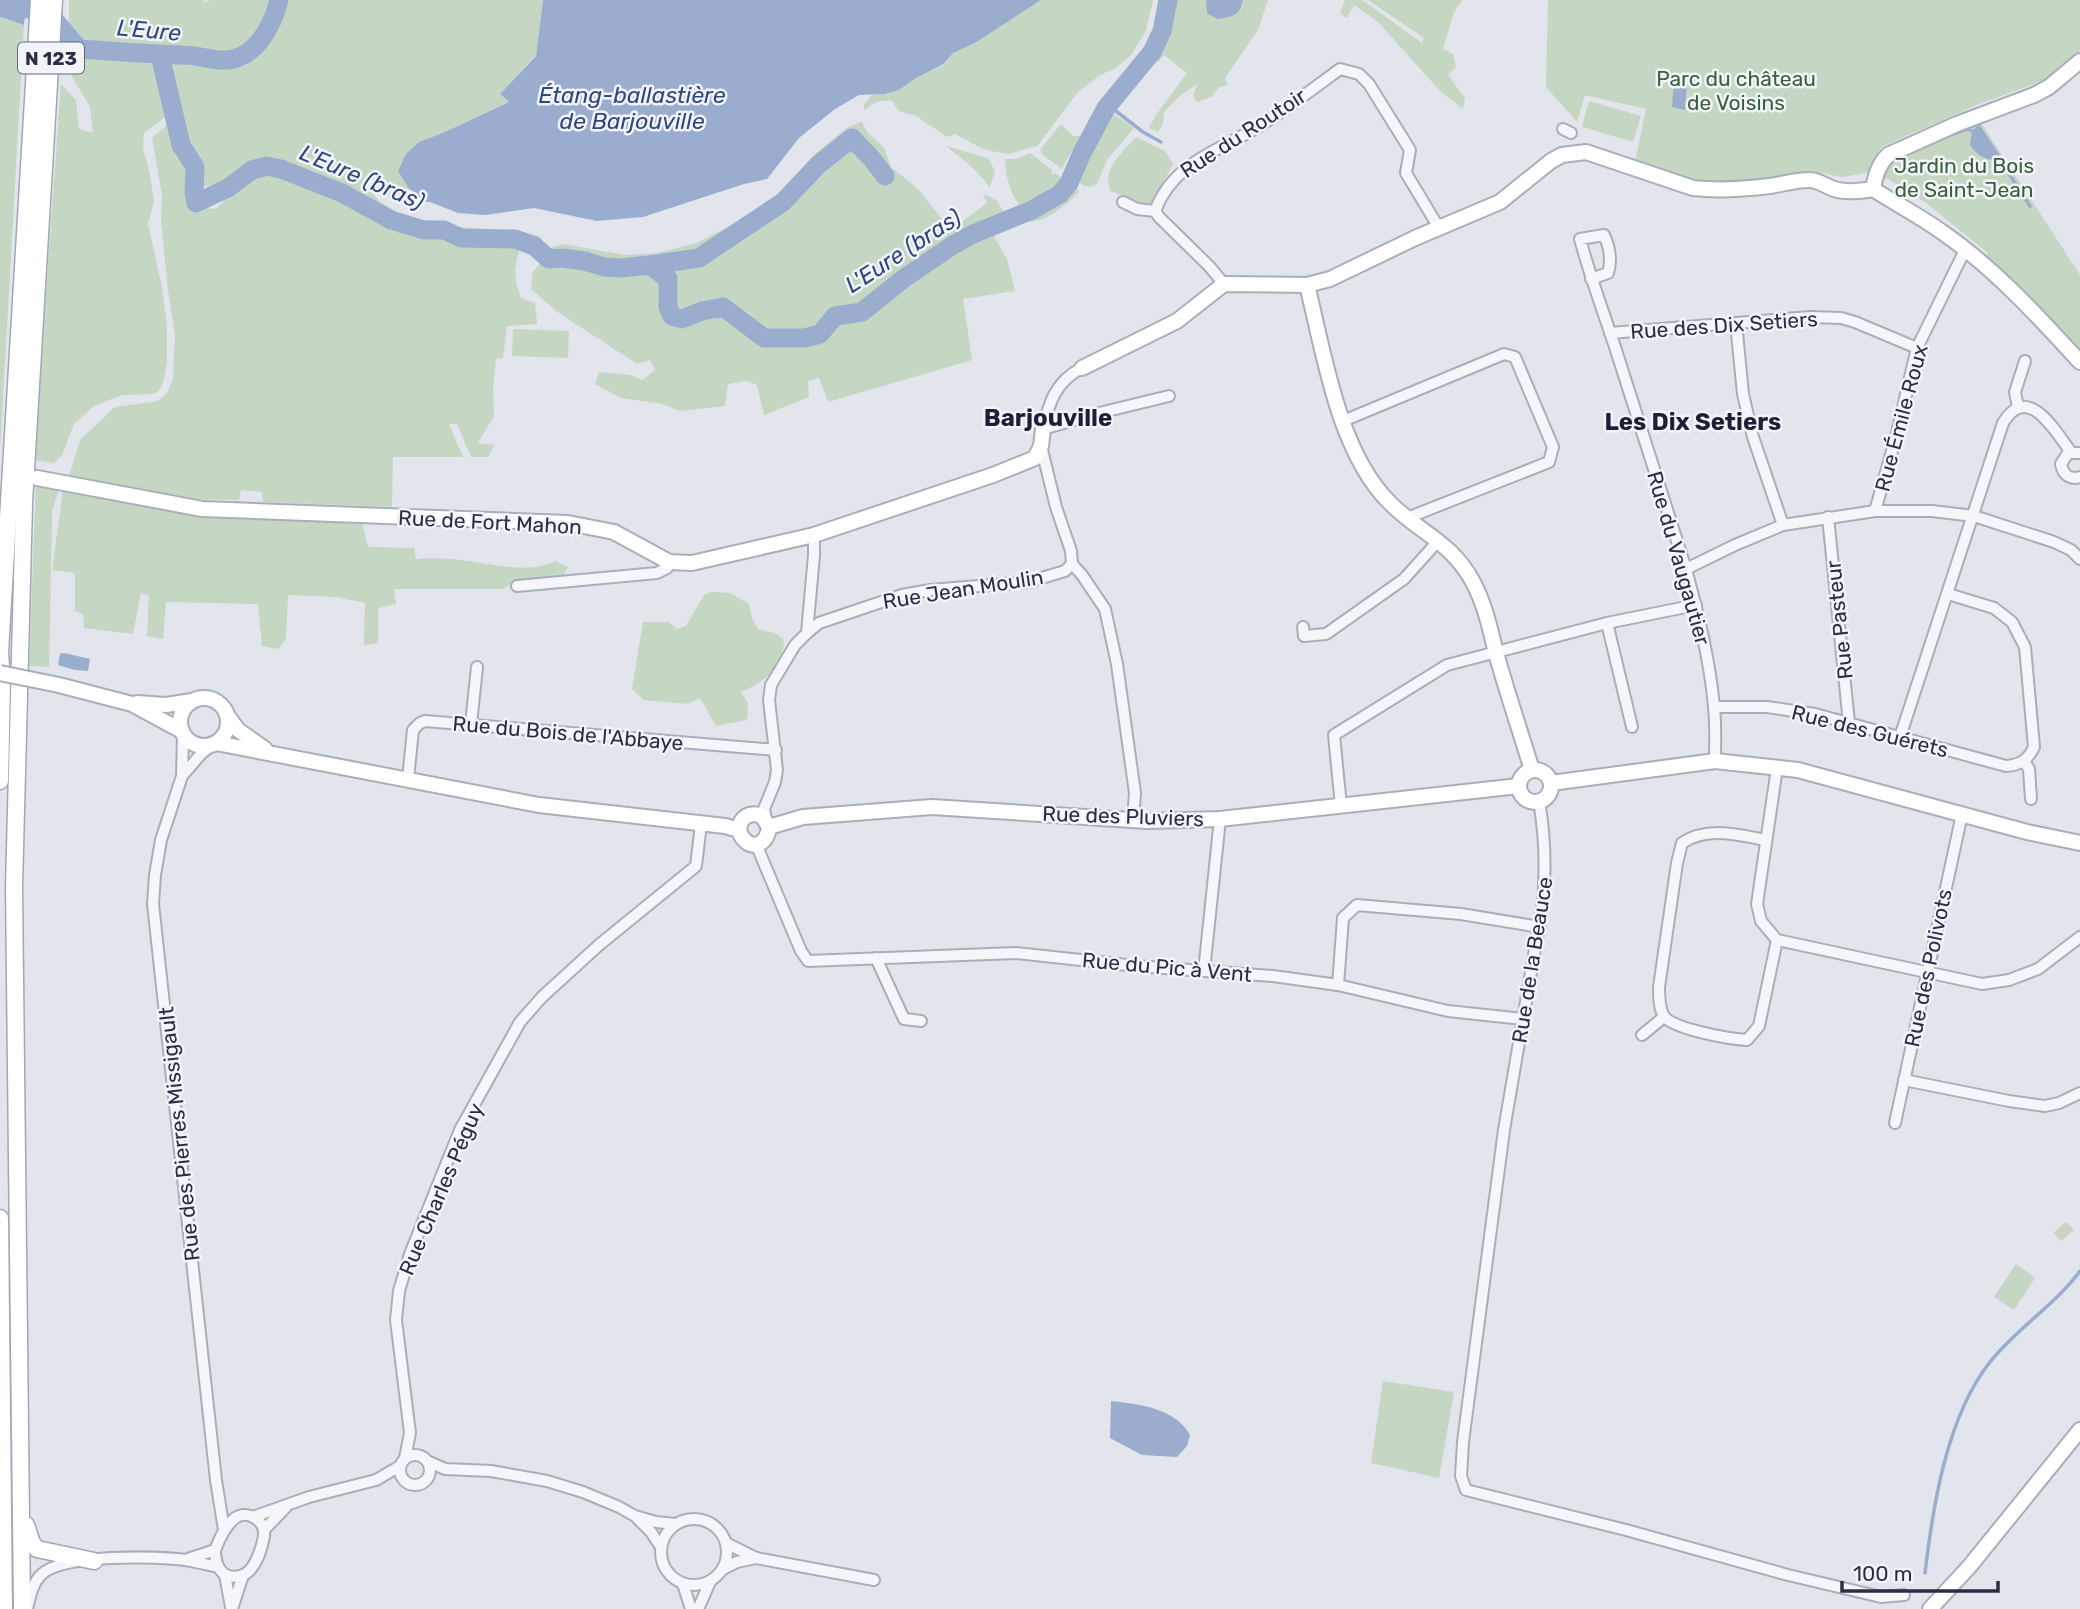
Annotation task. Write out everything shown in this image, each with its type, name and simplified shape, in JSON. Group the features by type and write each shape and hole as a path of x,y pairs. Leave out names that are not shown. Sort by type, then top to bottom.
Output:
{"main road":[{"name":"N 123","path":"24,1609 14,873 24,503 40,115 39,0"},
{"name":"N 123","path":"0,781 0,652 40,115 54,0"},
{"path":"0,1218 4,1609"},
{"path":"22,1506 29,1535 37,1549 94,1561"}],"street":[{"path":"1873,190 1875,175 1882,160 1888,155 1957,124 2034,95 2049,87 2080,61"},
{"name":"Rue du Routoir","path":"1155,211 1160,197 1175,176 1189,165 1260,126 1340,69 1359,74 1369,84 1410,150 1406,173 1440,228"},
{"path":"517,586 657,573 667,568 669,562 692,563 814,535 993,475 1035,458 1041,446 1048,405 1061,383 1082,368 1177,321 1224,284 1307,285 1330,279 1500,202 1561,156 1586,152 1693,188 1729,190 1809,180 1819,181 1835,190 1873,190 1942,232 1965,250 2008,286 2080,362"},
{"path":"1123,202 1137,209 1155,211 1224,284"},
{"name":"Rue du Vaugautier","path":"1591,279 1608,273 1611,264 1609,246 1604,236 1580,239 1591,279 1696,605 1714,707 1715,761"},
{"name":"Rue Émile Roux","path":"1875,510 1917,348 1965,250"},
{"path":"1307,285 1343,421 1364,470 1390,503 1439,540 1461,562 1474,583 1488,617 1532,770"},
{"name":"Rue des Dix Setiers","path":"1610,333 1811,317 1841,318 1917,348"},
{"path":"1736,323 1743,394 1753,437 1783,525"},
{"path":"1343,421 1504,354 1515,357 1553,447 1549,462 1408,518"},
{"path":"2018,407 2015,392 2025,361"},
{"path":"1043,429 1169,396"},
{"path":"1900,737 2003,424 2009,414 2018,407 2025,406 2043,417 2076,452 2062,460 2064,472 2071,478 2080,477"},
{"path":"1041,446 1056,507 1071,551 1072,565 1105,609 1117,664 1135,793 1133,820"},
{"name":"Rue de Fort Mahon","path":"37,478 202,509 568,523 614,531 669,562"},
{"path":"1686,569 1783,525 1875,510 1974,516 2054,542 2071,550 2080,559"},
{"name":"Rue Pasteur","path":"1828,517 1849,723"},
{"path":"807,633 814,535"},
{"path":"1303,627 1304,636 1326,634 1404,579 1439,540"},
{"name":"Rue Jean Moulin","path":"768,823 764,809 775,782 776,750 769,700 771,685 795,645 807,633 819,623 902,595 1028,582 1065,571 1072,565"},
{"path":"1948,594 1994,608 2011,622 2025,647 2034,747 2030,757 2024,761 2029,769 2031,799"},
{"path":"1341,806 1334,736 1447,665 1607,623 1696,605"},
{"path":"1607,623 1632,727"},
{"path":"471,724 477,667"},
{"path":"0,673 132,704 165,720 193,743 201,746 214,744 272,753 539,805 726,826 739,830"},
{"path":"132,704 166,705 204,697 212,698 219,702 238,730 272,753"},
{"path":"182,732 180,717 183,709 192,701"},
{"name":"Rue des Guérets","path":"1714,707 1780,708 1815,714 2006,766 2024,761"},
{"path":"214,744 226,732 227,715"},
{"name":"Rue du Bois de l'Abbaye","path":"408,779 413,730 425,721 776,750"},
{"name":"Rue des Pierres Missigault","path":"182,732 182,776 161,840 153,904 214,1466 224,1530"},
{"name":"Rue des Pierres Missigault","path":"182,776 201,754 214,744"},
{"path":"1551,783 1715,761 1798,770 2027,832 2080,843"},
{"path":"1777,768 1758,904 1761,921 1777,940 1982,984 2009,981 2038,969 2080,937"},
{"path":"1532,770 1546,774 1551,783 1549,793 1539,801 1527,799 1520,791 1522,776 1532,770"},
{"name":"Rue des Pluviers","path":"768,823 803,817 932,807 1133,820 1220,818 1520,786"},
{"name":"Rue de la Beauce","path":"1539,801 1545,829 1546,866 1539,927 1502,1144 1463,1442 1461,1476 1466,1490 1626,1530 1788,1575 1881,1597 1904,1595"},
{"path":"758,814 768,823 768,836 760,843 746,842 740,835 741,821 748,815 758,814"},
{"name":"Rue des Polivots","path":"1895,1123 1962,814"},
{"path":"1204,971 1220,818"},
{"name":"Rue Charles Péguy","path":"424,1458 410,1433 396,1320 399,1291 410,1254 460,1130 520,1022 542,997 599,945 696,866 701,824"},
{"path":"1766,839 1720,833 1695,835 1682,843 1660,987 1659,1000 1664,1017 1675,1025 1747,1040 1759,1026 1777,940"},
{"name":"Rue du Pic à Vent","path":"756,844 801,951 808,961 1016,953 1136,966 1273,976 1338,985 1448,1011 1523,1019"},
{"path":"1338,985 1343,918 1357,905 1461,914 1539,927"},
{"path":"876,958 904,1019 921,1021"},
{"path":"1642,1035 1664,1017"},
{"path":"1904,1080 2045,1106 2080,1093"},
{"path":"1930,1609 1969,1567 2080,1430"},
{"name":"Rue Charles Péguy","path":"402,1462 410,1433"},
{"path":"376,1480 411,1455 424,1458 445,1469 491,1471 547,1481 583,1492 635,1516 656,1522 676,1524 692,1519 708,1522 719,1530 726,1543 727,1561 710,1582 698,1609"},
{"path":"424,1458 430,1472 427,1480"},
{"path":"402,1462 400,1474 404,1481"},
{"path":"253,1517 309,1497 376,1480 404,1481 416,1485 445,1469"},
{"path":"220,1495 237,1516"},
{"path":"24,1609 32,1588 42,1574 60,1564 120,1558 186,1560 234,1577 243,1575 254,1563 264,1530 288,1506"},
{"path":"232,1609 215,1550 224,1530 237,1516 247,1514 253,1517 264,1530"},
{"path":"635,1516 661,1547"},
{"path":"676,1524 666,1534 661,1547 661,1556 668,1573 683,1584 692,1586 710,1582"},
{"path":"726,1543 757,1558 874,1580"},
{"path":"186,1560 215,1550"},
{"path":"723,1569 737,1562 757,1558"},
{"path":"232,1609 243,1575"},
{"path":"683,1584 691,1609"}],"green space":[{"path":"69,0 205,0 202,4 210,0 272,0 268,24 256,39 238,54 219,55 196,49 177,53 81,45 69,30"},
{"path":"282,0 543,0 536,55 500,94 509,102 419,142 398,171 409,189 399,201 376,189 370,178 365,179 368,187 383,204 411,217 445,225 541,237 543,244 520,249 515,268 521,298 535,303 537,324 507,326 503,358 496,359 494,416 478,443 494,445 488,457 471,457 457,424 449,424 463,457 393,457 392,507 263,502 262,492 241,490 239,500 184,499 69,476 80,440 115,407 158,401 167,393 173,379 175,335 161,221 162,195 152,138 167,125 165,117 144,133 143,148 154,201 148,224 162,287 167,326 167,362 163,383 159,391 153,394 123,395 94,406 74,424 62,455 54,463 34,460 61,84 76,100 79,129 93,133 90,107 70,73 72,59 95,56 112,60 170,60 186,65 218,68 245,66 266,44 279,22","holes":["271,159 246,178 216,209 187,206 195,179 205,186 224,184"]},
{"path":"1041,0 1153,0 1146,31 1131,55 1078,92 1037,146 1008,154 983,149 955,134 947,137 916,116 899,111 891,100 876,102 864,110 864,104 872,95 899,90 916,78 945,65 953,53 975,43"},
{"path":"1173,0 1206,0 1241,10 1243,0 1268,0 1258,30 1225,78 1228,85 1219,87 1211,97 1197,102 1193,96 1197,84 1164,112 1163,123 1158,132 1149,128 1187,73 1164,55 1158,62 1154,59 1167,30"},
{"path":"1345,0 1362,0 1422,43 1424,38 1368,0 1462,0 1454,12 1443,49 1453,54 1456,67 1448,75 1465,98 1463,109 1440,91 1378,22 1354,5 1347,18 1340,13"},
{"name":"Parc du château de Voisins","path":"1548,0 2080,0 2080,51 2048,79 1979,104 1881,147 1872,172 1841,177 1823,173 1801,173 1731,183 1701,181 1635,162 1646,109 1585,95 1577,122 1546,87"},
{"path":"0,17 24,25 0,451"},
{"path":"1589,101 1641,116 1633,142 1582,127"},
{"path":"1111,112 1134,128 1107,160 1097,184 1084,186 1077,180 1083,173 1101,127"},
{"path":"862,121 866,131 884,148 891,167 918,189 951,230 987,203 983,194 996,200 1005,213 992,222 995,238 1007,259 1015,291 963,299 972,360 828,402 819,378 808,381 809,397 764,415 757,385 747,381 728,384 725,406 679,411 663,404 621,398 595,384 599,372 630,375 642,380 655,370 650,360 637,364 556,311 531,289 533,272 541,262 557,263 544,250 564,244 624,255 657,253 697,243 735,223 779,194 815,154 845,129","holes":["906,267 919,274 902,290 901,285 891,280"]},
{"name":"Jardin du Bois de Saint-Jean","path":"1980,121 2080,275 2080,350 2060,327 1984,259 1988,253 1926,203 1882,175 1885,162"},
{"path":"1061,124 1073,136 1084,136 1062,169 1040,150"},
{"path":"1136,137 1165,151 1173,164 1150,207 1111,191 1109,183 1114,162"},
{"path":"946,146 988,158 995,171 990,187 973,168"},
{"path":"1030,153 1052,170 1052,175 1055,173 1065,180 1058,187 1021,208 1009,185 1005,159 1017,159"},
{"path":"1073,184 1079,192 1056,212 1034,221 1027,222 1024,219 1058,201"},
{"path":"513,329 569,331 568,358 512,356"},
{"path":"36,483 59,488 52,512 49,667 29,666"},
{"path":"64,484 206,516 362,522 368,547 414,548 416,559 450,559 522,568 555,561 568,567 562,578 515,581 503,589 394,589 396,604 378,608 378,643 364,645 365,603 337,597 288,595 286,639 278,649 262,646 258,604 166,602 163,639 147,636 149,596 141,593 133,634 84,628 83,614 75,611 75,573 52,570"},
{"path":"711,592 730,593 749,604 758,629 777,634 784,640 780,658 771,672 757,684 741,692 748,703 747,720 716,726 700,698 688,704 644,700 632,689 643,622 669,622 677,629 686,626 704,595"},
{"path":"2066,1222 2074,1230 2061,1241 2053,1233"},
{"path":"2016,1264 2035,1278 2014,1310 1994,1297"},
{"path":"1383,1381 1454,1392 1439,1478 1371,1463"}],"water":[{"path":"0,0 26,0 24,25 0,17"},
{"name":"Étang-ballastière de Barjouville","path":"543,0 1041,0 975,43 953,53 944,64 899,90 884,94 859,95 835,109 799,138 767,179 643,217 597,221 534,208 486,215 458,213 423,202 409,189 398,171 406,154 419,142 509,102 500,94 536,56"},
{"path":"1206,0 1243,0 1234,15 1217,19 1207,13"},
{"path":"1674,81 1687,82 1685,110 1672,107"},
{"path":"1979,124 2006,164 2004,166 1982,156 1970,145 1972,131"},
{"path":"60,654 90,659 88,671 58,665"},
{"path":"1111,1401 1144,1406 1166,1413 1190,1435 1187,1446 1177,1457 1142,1455 1110,1438"}],"waterway":[{"name":"L'Eure","path":"0,6 47,11 79,49 187,55 220,60 242,56 259,42 271,22 279,0"},
{"name":"L'Eure (bras)","path":"160,55 181,145 195,167 196,203 228,188 252,170 266,166 281,169 342,193 391,220 424,230 444,230 461,238 515,239 534,246 549,259 585,261 604,267 650,265 668,279 668,307 672,316 682,319 723,307 764,338 805,338 820,334 835,316 862,312 903,279 953,245 1032,210 1060,194 1069,183 1106,108 1152,52 1162,31 1168,0"},
{"path":"1108,105 1143,132 1161,142"},
{"path":"1953,134 1967,129 1972,131"},
{"path":"650,265 699,258 783,202 818,165 852,138 885,176"},
{"path":"2004,166 2030,206"},
{"path":"1925,1573 1932,1519 1944,1462 1963,1408 1975,1384 1990,1362 2012,1338 2059,1295 2080,1271"}],"district":[{"name":"Barjouville","path":"1048,418"},
{"name":"Les Dix Setiers","path":"1693,422"}]}
